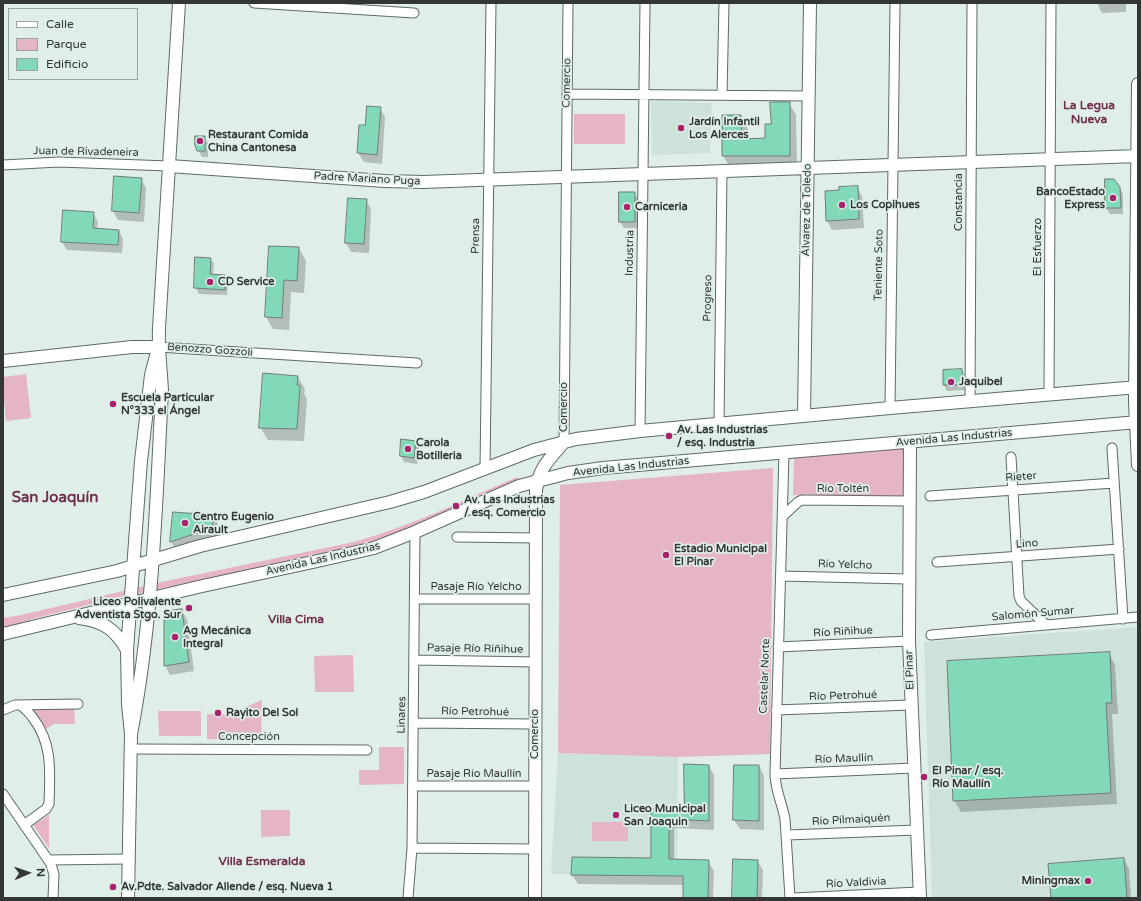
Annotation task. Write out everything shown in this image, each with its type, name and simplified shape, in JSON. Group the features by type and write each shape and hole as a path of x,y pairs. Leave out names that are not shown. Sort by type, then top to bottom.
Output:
{"main road":[{"path":"128,898 131,734 128,704 127,650 140,476 148,401 158,347 179,3"},
{"name":"Álvarez de Toledo","path":"804,416 810,3"},
{"path":"1138,84 1136,387 1138,465"},
{"path":"566,178 1138,156"},
{"name":"Padre Mariano Puga","path":"169,166 406,182 566,178"},
{"name":"Benozzo Gozzoli","path":"3,360 132,347 158,347"},
{"path":"131,734 138,696 150,598 162,391 161,362 158,347"},
{"path":"3,595 97,576 229,539 298,525 397,500 534,450 582,438 640,431 1136,387"},
{"name":"Avenida Las Industrias","path":"3,634 150,598 374,548 415,532 509,490 568,473 603,468 1137,422"},
{"name":"Comercio","path":"535,898 537,481 545,464 564,442"},
{"name":"El Pinar","path":"910,442 908,579 909,641 920,895"},
{"path":"76,617 94,620 108,627 119,638 127,650"}],"street":[{"path":"254,3 414,13"},
{"name":"Prensa","path":"485,469 491,3"},
{"name":"Comercio","path":"564,442 568,3"},
{"name":"Industria","path":"640,431 645,3"},
{"path":"722,95 724,3"},
{"name":"Teniente Soto","path":"890,408 895,3"},
{"name":"Constancia","path":"970,401 972,3"},
{"name":"El Esfuerzo","path":"1049,395 1051,3"},
{"path":"567,94 809,96"},
{"name":"Juan de Rivadeneira","path":"3,165 59,162 169,166"},
{"name":"Progreso","path":"719,424 722,172"},
{"name":"Benozzo Gozzoli","path":"158,347 417,363"},
{"path":"1112,448 1123,618"},
{"name":"Castelar Norte","path":"784,453 775,774 776,788 783,810 787,835 790,898"},
{"path":"1011,457 1020,599 1046,625"},
{"name":"Rieter","path":"930,496 1114,483"},
{"name":"Río Toltén","path":"783,516 802,500 910,501"},
{"name":"Linares","path":"408,898 412,848 416,599 415,532"},
{"path":"456,536 536,538"},
{"name":"Lino","path":"936,562 1119,549"},
{"name":"Río Yelcho","path":"781,576 908,579"},
{"name":"Pasaje Río Yelcho","path":"416,599 536,599"},
{"name":"Salomón Sumar","path":"930,635 1138,617"},
{"name":"Río Riñihue","path":"778,647 909,641"},
{"name":"Pasaje Río Riñihue","path":"415,660 536,662"},
{"path":"3,710 15,705 78,704"},
{"path":"19,705 24,708 37,724 45,738 49,753 49,804 46,809 24,825"},
{"name":"Río Petrohué","path":"776,710 911,705"},
{"name":"Río Petrohué","path":"414,723 535,724"},
{"name":"Concepción","path":"131,749 367,750"},
{"name":"Río Maullín","path":"775,774 914,768"},
{"name":"Pasaje Río Maullín","path":"413,786 535,786"},
{"path":"3,794 53,869 53,898"},
{"name":"Río Pilmaiquén","path":"787,835 917,830"},
{"path":"412,848 535,849"},
{"path":"48,860 128,859"},
{"name":"Río Valdivia","path":"793,898 920,895"}],"shaded area":[{"name":"Jardín Infantil Los Alerces","path":"651,101 712,103 710,153 652,155"},
{"path":"1138,627 1138,898 932,898 924,642"},
{"name":"Liceo Municipal San Joaquin","path":"558,753 678,757 677,874 551,874"}],"green space":[{"path":"574,114 625,114 625,144 574,144"},
{"path":"26,374 31,418 6,421 3,377"},
{"path":"903,445 903,496 793,495 794,458"},
{"name":"Estadio Municipal El Pinar","path":"773,468 770,754 678,757 558,753 560,485"},
{"path":"517,477 521,481 389,538 357,547 116,598 32,619 19,626 3,629 3,618 166,581 354,542 375,536 417,520"},
{"path":"353,655 354,692 315,692 314,656"},
{"path":"262,700 261,740 207,739 207,714 246,715 246,707"},
{"path":"74,708 75,724 54,724 46,729 32,709"},
{"path":"158,711 201,711 201,736 159,736"},
{"path":"379,747 404,747 404,784 359,785 359,770 379,770"},
{"path":"261,810 290,810 290,836 261,837"},
{"path":"49,815 49,848 33,825"},
{"path":"592,822 628,822 628,841 592,841"}],"building":[{"path":"770,102 790,102 790,156 722,156 722,115 741,115 742,139 765,138 765,124 771,124"},
{"path":"367,106 381,107 377,155 357,153 359,125 365,125"},
{"name":"Restaurant Comida China Cantonesa","path":"195,136 205,136 205,151 197,151 195,146"},
{"path":"114,176 142,178 139,213 112,211"},
{"name":"BancoEstado Express","path":"1105,179 1114,179 1120,187 1121,208 1105,208"},
{"name":"Los Copihues","path":"858,186 859,219 826,221 825,191 839,190 839,187"},
{"name":"Carniceria","path":"619,192 635,192 635,222 619,222"},
{"path":"348,198 367,199 364,244 345,243"},
{"path":"63,210 94,212 93,228 119,230 118,245 61,242"},
{"path":"269,246 299,247 297,281 284,280 282,318 265,317"},
{"name":"CD Service","path":"195,257 211,258 210,274 225,275 225,290 194,288"},
{"path":"962,369 963,385 943,385 943,370"},
{"path":"263,373 298,376 297,385 300,386 297,429 259,428"},
{"path":"401,439 416,441 414,458 400,456"},
{"name":"Centro Eugenio Airault","path":"173,512 214,515 212,528 170,542"},
{"name":"Ag Mecánica Integral","path":"182,609 189,662 164,666 164,612"},
{"path":"1110,652 1112,703 1106,703 1111,793 953,801 947,661"},
{"path":"684,764 709,765 709,821 669,819 669,859 709,860 708,898 683,898 683,876 571,875 572,857 651,858 651,809 684,809"},
{"path":"734,765 759,765 759,821 733,820"},
{"name":"Miningmax","path":"1124,858 1127,898 1051,898 1048,864"},
{"path":"733,859 758,860 757,898 732,898"}],"place":[{"name":"Jardín Infantil Los Alerces","path":"681,128"},
{"name":"Restaurant Comida China Cantonesa","path":"200,141"},
{"name":"BancoEstado Express","path":"1113,198"},
{"name":"Los Copihues","path":"842,205"},
{"name":"Carniceria","path":"627,207"},
{"name":"CD Service","path":"210,282"},
{"name":"Jaquibel","path":"951,382"},
{"name":"Escuela Particular N°333 el Ángel","path":"113,404"},
{"name":"Av. Las Industrias / esq. Industria","path":"669,436"},
{"name":"Carola Botilleria","path":"408,449"},
{"name":"Av. Las Industrias / esq. Comercio","path":"456,506"},
{"name":"Centro Eugenio Airault","path":"185,523"},
{"name":"Estadio Municipal El Pinar","path":"666,555"},
{"name":"Liceo Polivalente Adventista Stgo. Sur","path":"189,608"},
{"name":"Ag Mecánica Integral","path":"175,637"},
{"name":"Rayito Del Sol","path":"218,713"},
{"name":"El Pinar / esq. Río Maullín","path":"924,777"},
{"name":"Liceo Municipal San Joaquin","path":"616,815"},
{"name":"Miningmax","path":"1088,881"},
{"name":"Av.Pdte. Salvador Allende / esq. Nueva 1","path":"113,887"}],"district":[{"name":"La Legua Nueva","path":"1089,113"},
{"name":"San Joaquín","path":"55,498"},
{"name":"Villa Cima","path":"296,620"},
{"name":"Villa Esmeralda","path":"262,862"}]}
